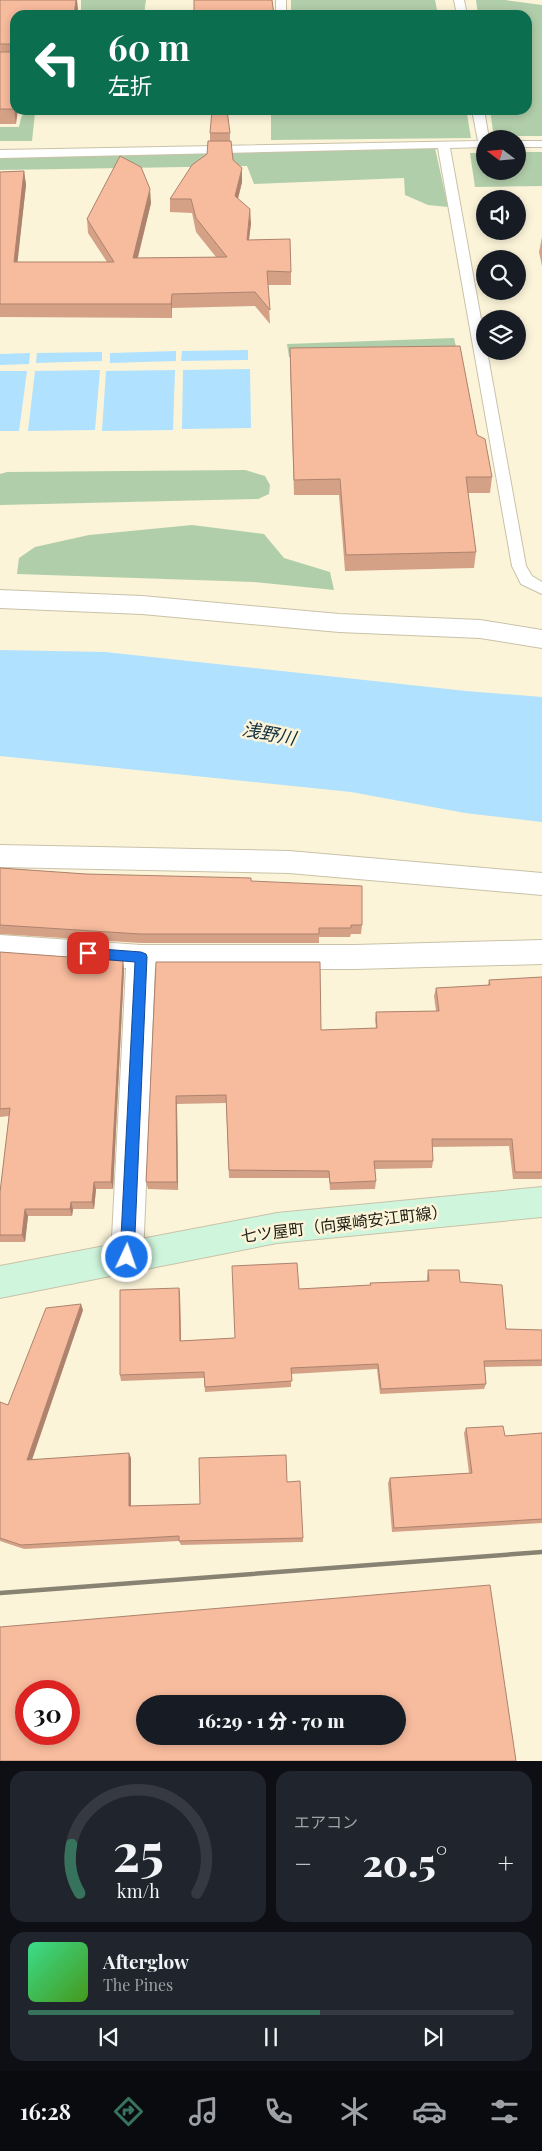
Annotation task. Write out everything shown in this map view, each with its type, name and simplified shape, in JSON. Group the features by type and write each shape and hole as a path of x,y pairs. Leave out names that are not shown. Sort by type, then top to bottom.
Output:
{"main road":[{"name":"七ツ屋町（向粟崎安江町線）","path":"0,1282 277,1228 542,1202"}],"street":[{"path":"0,599 142,605 339,623 480,629 542,639"},
{"path":"0,856 289,862 542,884"},
{"path":"0,947 141,957 355,957 542,952"},
{"path":"127,1257 141,957"}],"lane":[{"path":"479,115 482,130"},
{"path":"442,144 519,566 526,580 542,588"},
{"path":"0,154 476,144"},
{"path":"526,144 542,144"}],"green space":[{"path":"81,0 146,0 145,10 81,10"},
{"path":"291,0 435,0 437,10 291,10"},
{"path":"476,0 505,0 542,5 542,136 526,136 526,130 493,130 491,115 532,115 532,10 477,10"},
{"path":"23,115 35,115 32,141 0,141 0,127 19,127"},
{"path":"271,115 467,115 471,138 271,140"},
{"path":"435,148 448,207 428,205 405,195 404,178 254,184 247,166 0,170 0,158"},
{"path":"526,152 542,152 542,186 475,187 470,153 476,153 476,180 526,180"},
{"path":"454,338 457,351 289,357 287,344"},
{"path":"245,470 265,476 270,485 269,494 258,499 0,505 0,474 7,472"},
{"path":"192,525 264,534 284,558 330,572 334,590 254,582 17,574 19,558 35,547 89,535"}],"water":[{"path":"248,350 248,360 181,361 182,351"},
{"path":"176,351 176,361 110,363 110,353"},
{"path":"102,352 102,361 36,363 37,353"},
{"path":"30,353 29,364 0,365 0,354"},
{"path":"250,369 251,428 182,429 183,370"},
{"path":"100,370 95,430 28,431 35,371"},
{"path":"175,370 173,430 102,431 106,371"},
{"path":"0,371 27,371 19,431 0,431"},
{"name":"浅野川","path":"0,650 105,652 466,691 542,697 542,822 465,813 351,792 0,756"}],"building":[{"path":"0,0 76,0 75,10 10,10 10,44 0,44"},
{"path":"194,0 272,0 273,10 194,10"},
{"path":"0,52 10,52 10,109 0,109"},
{"path":"212,115 228,115 230,133 210,133"},
{"path":"208,141 231,141 233,160 242,168 235,196 250,209 247,240 290,239 291,272 267,271 270,310 255,292 172,294 171,304 0,304 0,172 24,171 14,262 114,262 87,219 120,156 141,167 150,189 133,258 227,257 196,218 191,199 170,199 192,165 207,154"},
{"path":"460,346 477,435 485,439 492,477 466,477 476,552 346,555 340,479 294,480 290,348"},
{"path":"0,868 86,874 251,878 251,881 362,886 362,925 351,925 351,928 319,928 319,934 140,934 0,925"},
{"path":"0,952 123,961 111,1182 94,1182 92,1202 71,1202 70,1209 25,1209 22,1235 0,1235 0,1192 10,1108 0,1109"},
{"path":"156,962 320,962 321,1030 377,1028 376,1012 439,1011 436,988 490,985 489,980 542,977 542,1172 515,1172 512,1139 432,1139 433,1161 374,1161 376,1181 330,1183 329,1171 229,1170 226,1095 176,1096 177,1182 146,1182"},
{"path":"297,1263 299,1289 371,1285 370,1283 429,1281 428,1270 459,1270 460,1282 502,1285 506,1329 542,1330 542,1360 484,1361 486,1384 381,1389 378,1364 291,1368 292,1381 205,1387 204,1372 120,1375 120,1290 179,1288 180,1341 235,1338 232,1266"},
{"path":"81,1304 27,1460 129,1453 129,1506 200,1504 199,1458 286,1455 287,1482 300,1481 303,1538 179,1541 179,1536 21,1545 0,1538 0,1402 8,1405 46,1308"},
{"path":"503,1426 505,1436 542,1433 542,1519 394,1528 390,1478 472,1473 466,1428"},
{"path":"490,1585 516,1761 0,1761 0,1627"}],"railway":[{"path":"0,1593 542,1552"}],"route":[{"path":"88,953 141,957 127,1257"}]}
